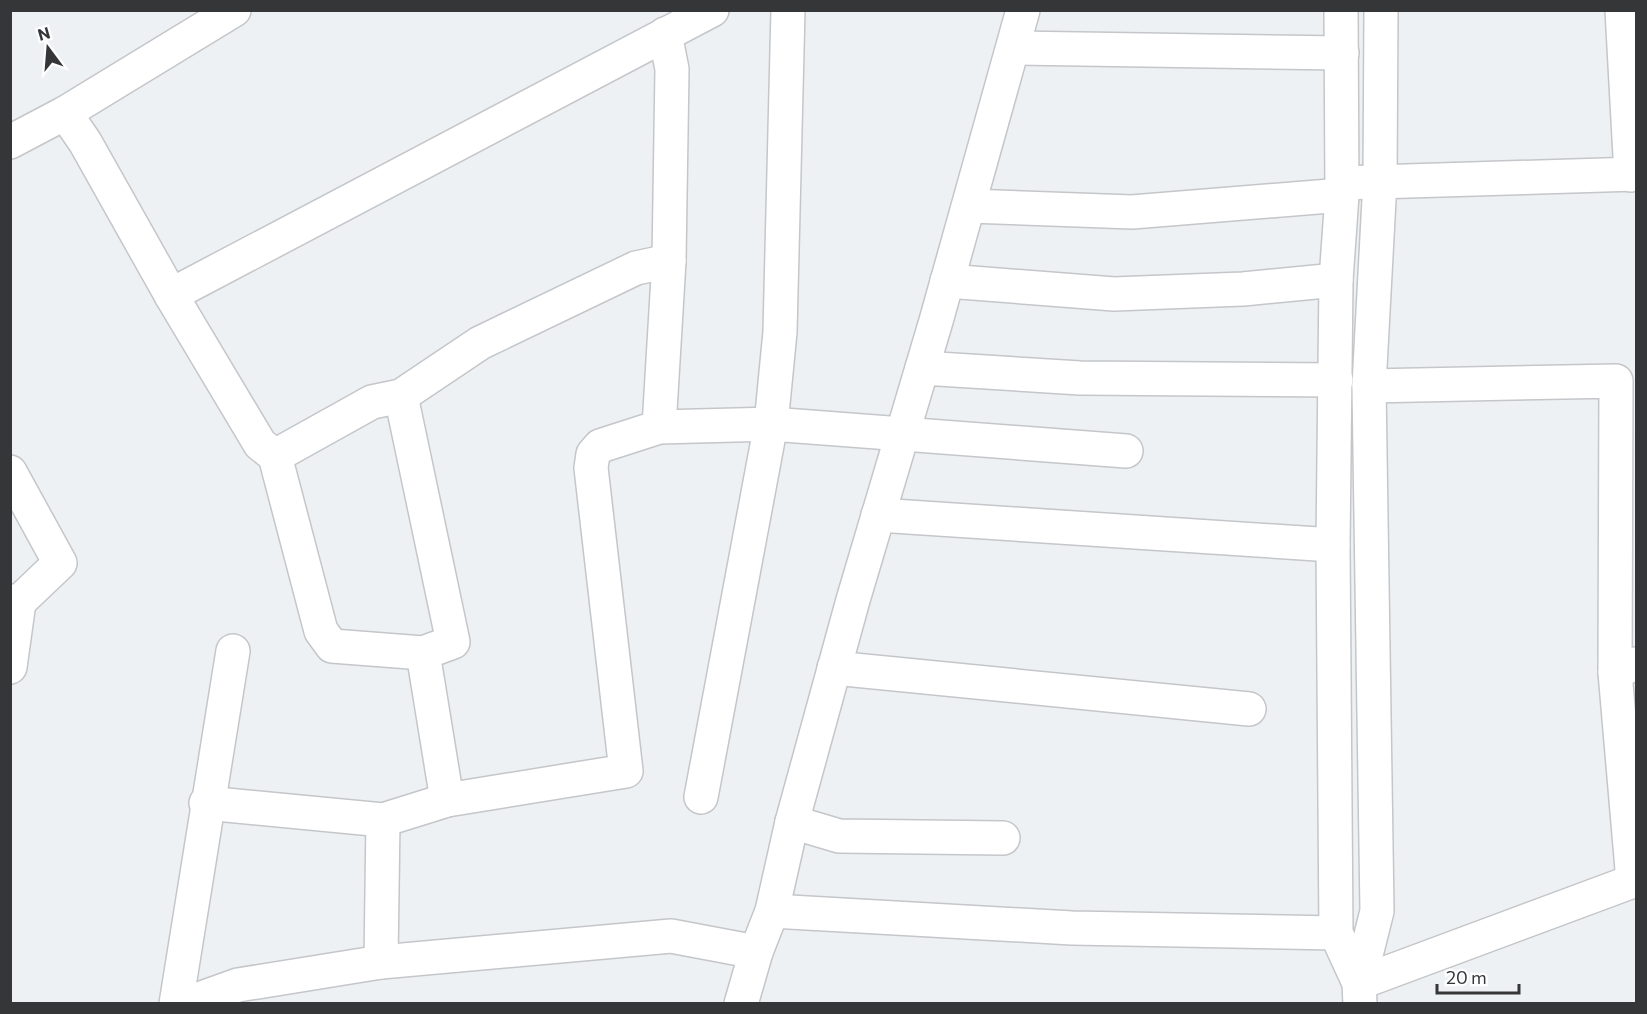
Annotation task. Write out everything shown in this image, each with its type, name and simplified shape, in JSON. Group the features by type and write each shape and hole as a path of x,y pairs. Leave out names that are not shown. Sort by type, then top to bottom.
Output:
{"street":[{"path":"10,142 65,113 234,10"},
{"path":"171,295 712,10"},
{"path":"701,797 771,424 780,332 788,10"},
{"path":"741,1004 756,952 772,911 792,822 834,668 969,206 1023,10"},
{"path":"1341,10 1342,189 1336,280 1333,545 1335,933 1360,993"},
{"path":"1360,993 1377,910 1369,386 1380,181 1381,10"},
{"path":"969,206 1132,212 1342,189 1380,181 1634,174 1622,10"},
{"path":"659,427 669,261 672,69 665,34"},
{"path":"1013,48 1342,53"},
{"path":"65,113 85,142 171,295 260,444 275,456 321,631 332,646 423,653 453,642 401,396"},
{"path":"275,456 372,402 401,396 480,344 636,268 669,261"},
{"path":"947,281 1114,294 1243,290 1336,280"},
{"path":"922,368 1080,378 1336,380"},
{"path":"1360,993 1635,880 1626,668 1626,381 1369,386"},
{"path":"206,803 383,820 447,800 626,771 591,468 593,454 600,446 659,427 771,424 1126,452"},
{"path":"10,472 60,563 15,602 10,667"},
{"path":"878,515 1333,545"},
{"path":"176,1004 206,803 233,651"},
{"path":"423,653 447,800"},
{"path":"834,668 1249,709"},
{"path":"381,962 383,820"},
{"path":"792,822 839,836 1003,838"},
{"path":"772,911 1072,928 1335,933"},
{"path":"185,1004 238,985 381,962 671,936 756,952"}]}
